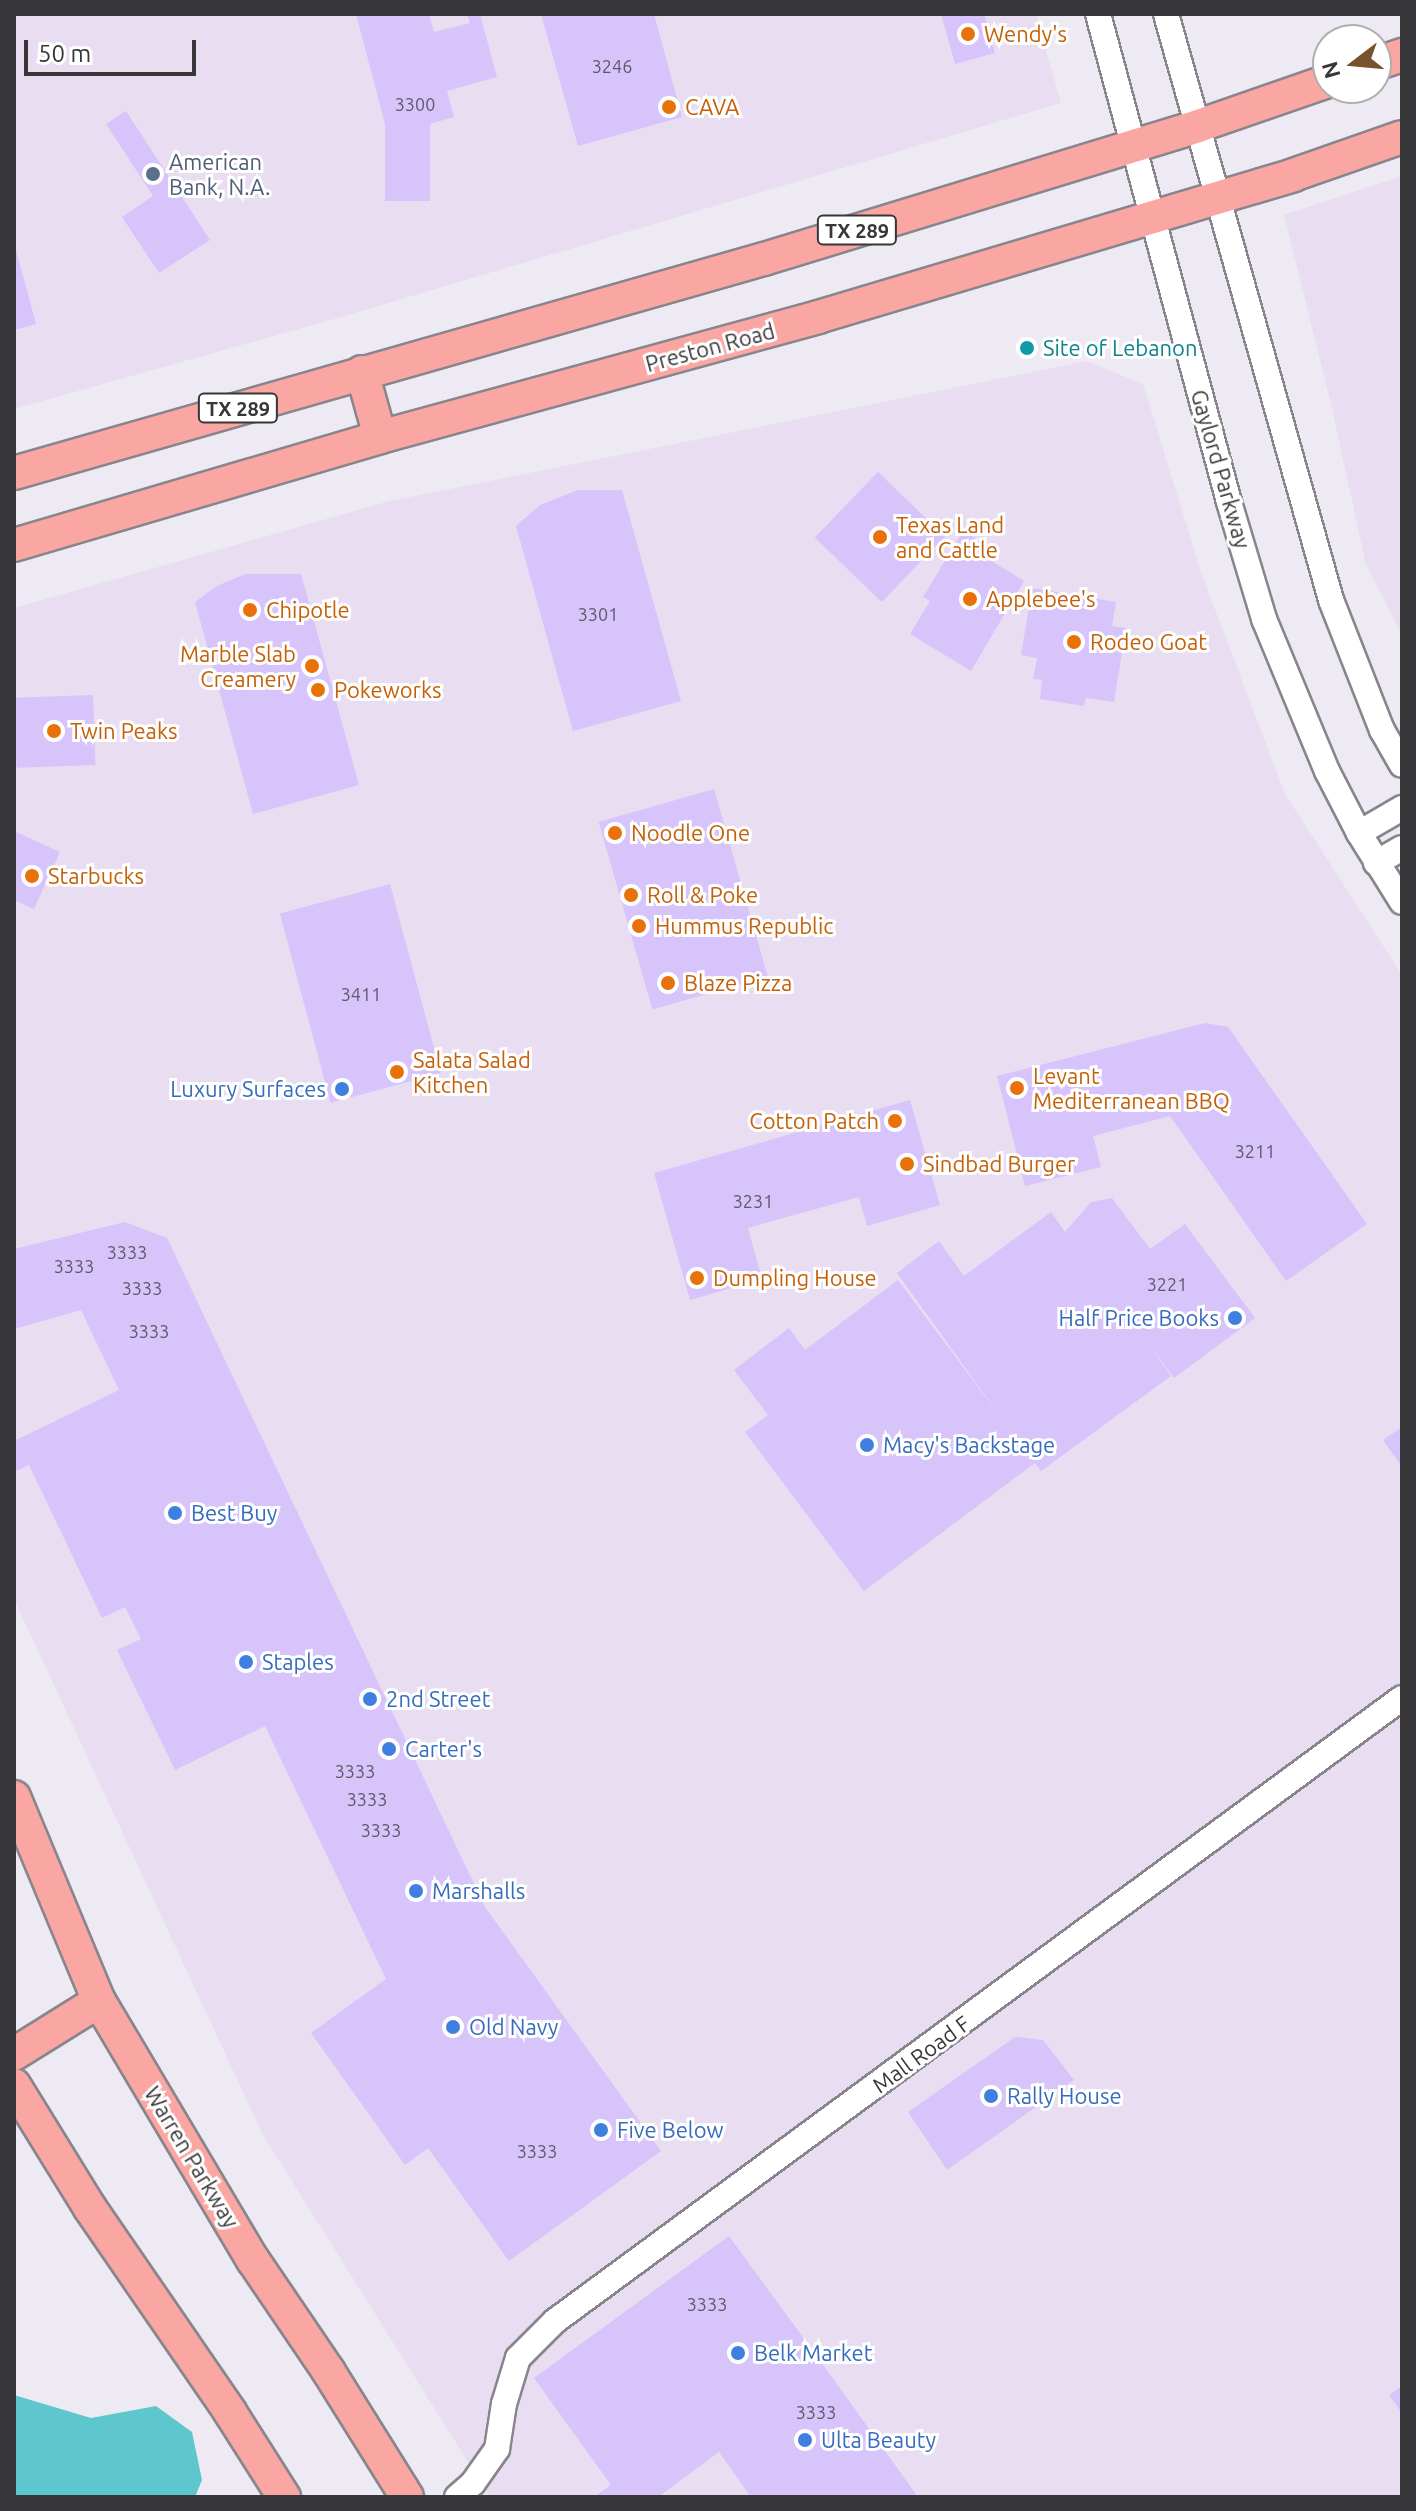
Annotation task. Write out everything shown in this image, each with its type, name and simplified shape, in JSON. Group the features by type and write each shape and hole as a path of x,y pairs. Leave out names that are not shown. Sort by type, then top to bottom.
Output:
{"main road":[{"name":"TX 289","path":"14,473 764,259 1133,147 1312,87"},
{"name":"Preston Road","path":"14,545 380,437 818,317 1220,197 1402,137"},
{"path":"362,372 380,437"},
{"name":"Warren Parkway","path":"14,1797 99,2001 253,2260 329,2372 407,2497"},
{"path":"14,2054 99,2001"},
{"path":"14,2085 90,2208 230,2412 284,2497"}],"street":[{"name":"Gaylord Parkway","path":"1098,14 1151,218 1264,619 1327,771 1376,863 1402,902"},
{"path":"1166,14 1331,600 1382,730 1402,765"},
{"path":"1359,833 1402,808"},
{"path":"1376,863 1402,848"},
{"name":"Mall Road F","path":"457,2497 473,2483 497,2449 504,2404 518,2358 555,2321 1402,1698"}],"shaded area":[{"path":"14,14 1036,14 1061,103 338,318 14,409"},
{"path":"1402,176 1402,634 1366,565 1331,404 1284,215"},
{"path":"1087,361 1143,384 1202,575 1285,794 1402,975 1402,2497 490,2497 263,2135 14,1599 14,608 390,501"}],"water":[{"path":"14,2395 91,2418 156,2406 192,2432 202,2480 195,2497 14,2497"}],"building":[{"path":"356,14 429,14 434,32 470,23 467,14 480,14 497,77 447,91 454,117 430,124 430,201 385,201 385,124"},
{"path":"541,14 654,14 682,117 578,146"},
{"name":"Wendy's","path":"941,14 984,14 995,53 955,64"},
{"name":"American Bank, N.A.","path":"126,111 210,240 159,273 122,217 153,196 106,124"},
{"path":"14,247 36,324 14,330"},
{"name":"Texas Land and Cattle","path":"878,472 945,537 882,602 815,537"},
{"path":"578,490 622,490 681,701 573,731 516,526 540,505"},
{"name":"Applebee's","path":"963,531 999,553 993,562 1024,581 971,671 910,634 930,601 923,597"},
{"path":"245,574 301,574 359,785 253,814 195,602 217,586"},
{"name":"Rodeo Goat","path":"1032,588 1116,602 1112,626 1126,628 1114,702 1086,698 1084,706 1040,699 1042,680 1033,679 1037,658 1021,655"},
{"name":"Twin Peaks","path":"93,695 95,765 16,768 14,698"},
{"path":"714,789 768,976 652,1010 599,822"},
{"name":"Starbucks","path":"14,831 60,852 34,909 14,900"},
{"path":"390,884 441,1073 331,1103 280,914"},
{"path":"1205,1023 1228,1027 1367,1224 1286,1281 1170,1116 1093,1136 1101,1167 1025,1186 997,1076"},
{"path":"910,1100 940,1205 867,1226 859,1197 748,1228 762,1279 690,1300 654,1173"},
{"path":"1112,1198 1150,1249 1185,1224 1255,1318 1174,1378 1146,1340 1171,1376 1041,1471 1035,1463 864,1591 745,1432 768,1415 734,1370 789,1328 805,1350 898,1280 1005,1423 897,1273 939,1241 964,1276 1051,1212 1065,1232 1091,1202"},
{"path":"125,1222 167,1238 485,1907 661,2151 509,2261 428,2148 405,2165 311,2033 386,1979 265,1726 175,1770 117,1650 141,1639 125,1607 102,1618 29,1465 14,1472 14,1441 119,1390 81,1310 14,1329 14,1249"},
{"path":"1402,1427 1402,1467 1383,1440"},
{"name":"Rally House","path":"1015,2037 1043,2040 1074,2080 947,2170 908,2112"},
{"path":"729,2236 918,2497 751,2497 719,2452 658,2497 594,2497 611,2485 534,2378"},
{"path":"1402,2386 1402,2413 1389,2395"}],"place":[{"name":"Wendy's","path":"968,34"},
{"name":"CAVA","path":"669,107"},
{"name":"American Bank, N.A.","path":"153,174"},
{"name":"Site of Lebanon","path":"1027,348"},
{"name":"Texas Land and Cattle","path":"880,537"},
{"name":"Applebee's","path":"970,599"},
{"name":"Chipotle","path":"250,610"},
{"name":"Rodeo Goat","path":"1074,642"},
{"name":"Marble Slab Creamery","path":"312,666"},
{"name":"Pokeworks","path":"318,690"},
{"name":"Twin Peaks","path":"54,731"},
{"name":"Noodle One","path":"615,833"},
{"name":"Starbucks","path":"32,876"},
{"name":"Roll & Poke","path":"631,895"},
{"name":"Hummus Republic","path":"639,926"},
{"name":"Blaze Pizza","path":"668,983"},
{"name":"Salata Salad Kitchen","path":"397,1072"},
{"name":"Levant Mediterranean BBQ","path":"1017,1088"},
{"name":"Luxury Surfaces","path":"342,1089"},
{"name":"Cotton Patch","path":"895,1121"},
{"name":"Sindbad Burger","path":"907,1164"},
{"name":"Dumpling House","path":"697,1278"},
{"name":"Half Price Books","path":"1235,1318"},
{"name":"Macy's Backstage","path":"867,1445"},
{"name":"Best Buy","path":"175,1513"},
{"name":"Staples","path":"246,1662"},
{"name":"2nd Street","path":"370,1699"},
{"name":"Carter's","path":"389,1749"},
{"name":"Marshalls","path":"416,1891"},
{"name":"Old Navy","path":"453,2027"},
{"name":"Rally House","path":"991,2096"},
{"name":"Five Below","path":"601,2130"},
{"name":"Belk Market","path":"738,2353"},
{"name":"Ulta Beauty","path":"805,2440"}]}
